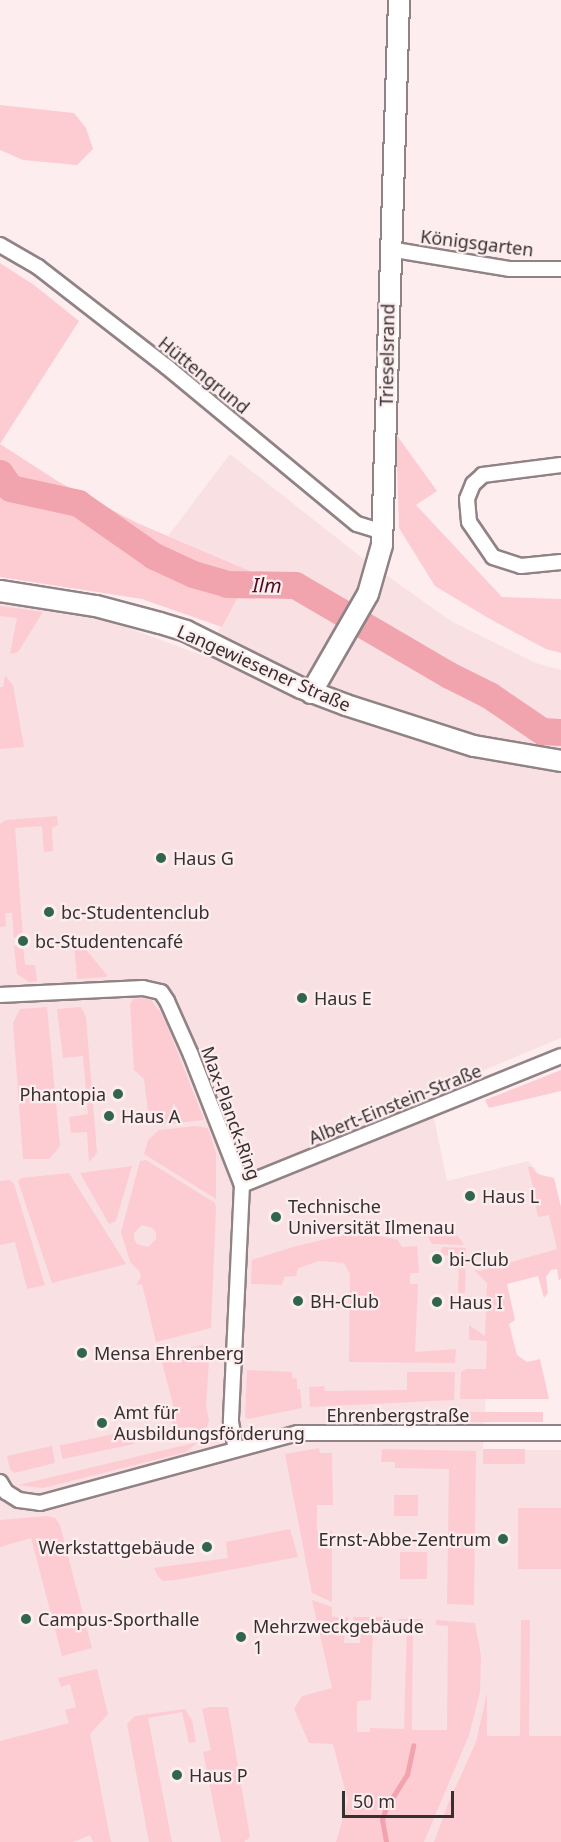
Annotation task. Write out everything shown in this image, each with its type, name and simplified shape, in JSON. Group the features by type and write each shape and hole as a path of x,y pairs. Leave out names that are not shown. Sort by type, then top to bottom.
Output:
{"street":[{"name":"Trieselsrand","path":"312,693 361,605 378,565 384,532 389,249 399,0"},
{"name":"Hüttengrund","path":"0,245 38,267 167,367 357,524 384,532"},
{"name":"Königsgarten","path":"389,249 510,269 561,269"},
{"path":"561,465 483,475 473,484 467,499 469,522 493,557 521,566 561,562"},
{"name":"Langewiesener Straße","path":"0,591 96,606 186,631 312,693 453,741 513,754 561,761"},
{"name":"Max-Planck-Ring","path":"0,995 143,988 161,993 167,1001 191,1055 242,1185 231,1422 236,1449"},
{"name":"Albert-Einstein-Straße","path":"242,1185 561,1056"},
{"name":"Ehrenbergstraße","path":"0,1482 6,1492 19,1500 40,1503 298,1433 561,1434"}],"shaded area":[{"path":"0,105 74,113 86,128 93,149 77,165 23,160 0,150"},
{"path":"0,263 34,285 79,321 0,444"},
{"path":"396,434 437,491 416,505 502,597 561,599 561,653 546,649 435,586 399,528"},
{"path":"0,444 59,482 137,523 257,574 241,591 222,627 142,599 0,577"},
{"name":"Technische Universität Ilmenau","path":"230,454 365,560 451,621 536,663 561,670 561,1038 429,1093 447,1181 528,1161 545,1180 560,1252 492,1269 483,1450 561,1450 561,1824 536,1842 0,1842 0,601 55,609 115,623 204,656 241,591 257,574 168,536"},
{"path":"0,606 43,612 18,652 10,654 17,618 0,616"},
{"path":"5,675 13,685 24,747 0,749 0,687 3,687"},
{"path":"57,816 58,825 52,828 53,851 44,852 42,826 15,828 23,937 14,938 12,913 5,913 6,926 0,927 0,824 6,820"},
{"path":"73,934 107,975 106,977 77,979"},
{"path":"23,945 25,965 35,965 37,981 29,982 17,974 14,946"},
{"path":"133,999 151,1000 164,1017 204,1120 158,1125 148,1112 144,1079 134,1070 130,1005"},
{"path":"47,1007 60,1146 49,1159 23,1159 13,1023 20,1009"},
{"path":"81,1007 86,1017 97,1153 89,1162 87,1132 71,1133 69,1117 88,1114 83,1056 63,1058 57,1009"},
{"path":"561,1070 561,1091 489,1108 485,1100"},
{"path":"195,1126 208,1128 216,1153 216,1199 144,1154 148,1140 159,1130"},
{"path":"146,1160 215,1203 216,1208 211,1328 156,1342 142,1284 136,1285 141,1277 139,1271 130,1262 121,1232 140,1161","holes":["142,1225 153,1228 156,1239 148,1247 137,1244 134,1233"]},
{"path":"132,1166 116,1221 109,1224 80,1173"},
{"path":"528,1167 532,1167 537,1174 554,1178 561,1207 561,1278 559,1281 557,1269 551,1270 546,1277 548,1293 544,1298 538,1276 507,1284 515,1320 509,1324 517,1355 527,1362 540,1359 549,1399 460,1399 461,1372 467,1369 486,1369 487,1341 470,1340 469,1338 469,1325 485,1336 487,1283 474,1270 480,1271 557,1249 549,1215 538,1217 535,1203 537,1202"},
{"path":"69,1173 126,1264 52,1283 18,1181 21,1178"},
{"path":"10,1180 14,1184 45,1285 27,1289 15,1242 0,1245 0,1181"},
{"path":"443,1230 458,1236 464,1245 432,1244 426,1233"},
{"path":"360,1231 398,1240 402,1247 417,1246 419,1273 410,1273 410,1284 418,1284 415,1352 456,1349 455,1363 349,1362 350,1274 344,1263 319,1261 298,1268 296,1276 284,1277 282,1285 251,1284 252,1260 293,1247"},
{"path":"443,1247 466,1248 465,1293 458,1293 459,1256 441,1255 439,1253"},
{"path":"210,1343 207,1427 196,1435 176,1439 169,1414 175,1412 160,1355"},
{"path":"247,1370 292,1372 292,1378 297,1379 297,1389 300,1389 302,1408 248,1419 245,1417"},
{"path":"407,1372 455,1372 454,1400 310,1407 309,1387 324,1386 325,1391 407,1390"},
{"path":"427,1412 543,1412 543,1422 427,1422"},
{"path":"132,1430 135,1444 63,1459 60,1445"},
{"path":"198,1442 186,1452 43,1488 18,1485"},
{"path":"52,1446 55,1463 14,1473 10,1469 7,1456"},
{"path":"319,1448 320,1453 332,1453 333,1505 317,1505 317,1531 332,1531 332,1602 312,1593 285,1454"},
{"path":"382,1449 476,1451 474,1605 447,1604 449,1469 395,1468 395,1462 381,1462"},
{"path":"483,1449 525,1449 525,1464 483,1464"},
{"path":"394,1495 418,1495 418,1516 394,1516"},
{"path":"518,1508 561,1508 561,1569 518,1569"},
{"path":"47,1516 55,1518 60,1525 92,1648 62,1656 31,1538 0,1547 0,1520"},
{"path":"290,1529 298,1557 163,1581 154,1568 228,1558 226,1542"},
{"path":"400,1552 427,1552 427,1579 400,1579"},
{"path":"312,1600 332,1607 332,1617 348,1617 350,1627 345,1627 344,1643 360,1643 361,1628 354,1627 353,1617 383,1617 383,1624 373,1625 371,1700 357,1701 357,1732 370,1732 370,1728 404,1729 407,1625 398,1625 398,1619 422,1619 422,1625 413,1625 412,1730 447,1730 448,1626 436,1625 436,1620 475,1623 481,1656 480,1692 469,1735 424,1842 336,1842 348,1801 333,1744 309,1743 294,1709 302,1696 332,1688"},
{"path":"521,1620 530,1620 529,1736 561,1736 561,1842 434,1842 448,1804 476,1742 487,1693 487,1736 520,1736"},
{"path":"97,1669 108,1714 90,1734 111,1842 93,1842 90,1835 73,1842 0,1842 0,1741 69,1723 65,1710 76,1707 70,1684 61,1687 58,1678"},
{"path":"228,1707 250,1837 244,1842 221,1842 203,1752 211,1750 202,1709"},
{"path":"185,1709 192,1720 196,1742 189,1743 182,1712 148,1718 172,1842 149,1842 127,1724 135,1716"}],"waterway":[{"name":"Ilm","path":"0,473 10,488 78,503 154,556 193,574 227,584 295,585 449,675 489,695 542,731 561,732"},
{"path":"386,1842 382,1820 386,1808 407,1775 413,1746"}],"place":[{"name":"Haus G","path":"161,858"},
{"name":"bc-Studentenclub","path":"49,912"},
{"name":"bc-Studentencafé","path":"23,941"},
{"name":"Haus E","path":"302,998"},
{"name":"Phantopia","path":"118,1094"},
{"name":"Haus A","path":"109,1116"},
{"name":"Haus L","path":"470,1196"},
{"name":"Technische Universität Ilmenau","path":"276,1217"},
{"name":"bi-Club","path":"437,1259"},
{"name":"BH-Club","path":"298,1301"},
{"name":"Haus I","path":"437,1302"},
{"name":"Mensa Ehrenberg","path":"82,1353"},
{"name":"Amt für Ausbildungsförderung","path":"102,1423"},
{"name":"Ernst-Abbe-Zentrum","path":"503,1539"},
{"name":"Werkstattgebäude","path":"207,1547"},
{"name":"Campus-Sporthalle","path":"26,1619"},
{"name":"Mehrzweckgebäude 1","path":"241,1637"},
{"name":"Haus P","path":"177,1775"}]}
